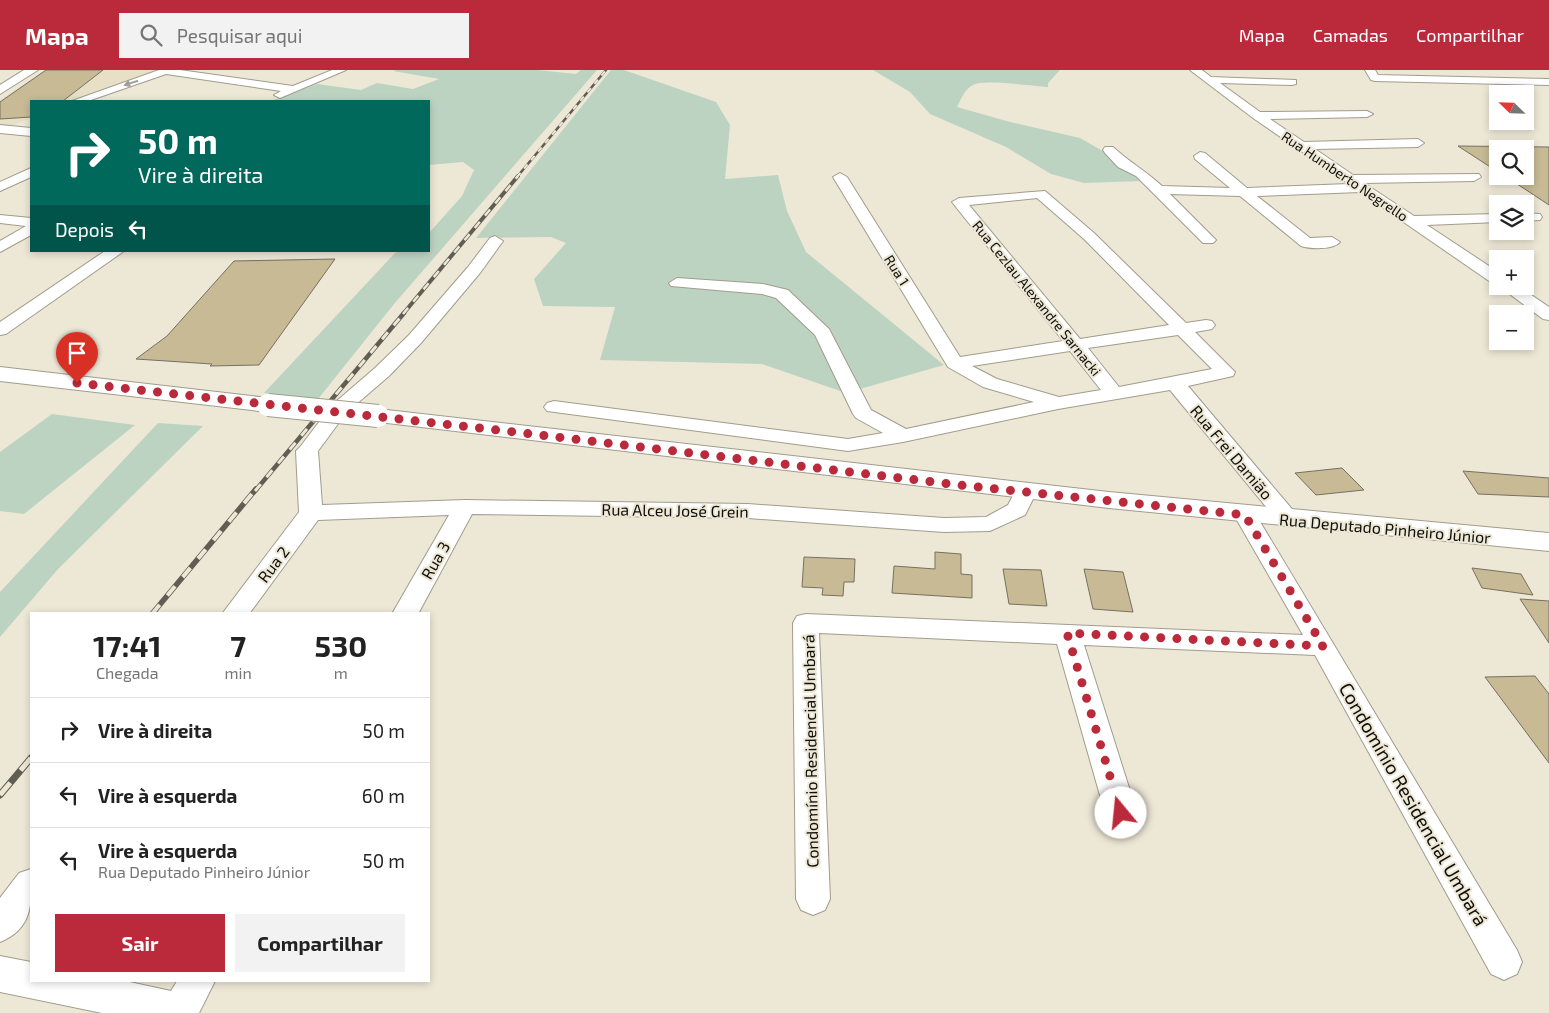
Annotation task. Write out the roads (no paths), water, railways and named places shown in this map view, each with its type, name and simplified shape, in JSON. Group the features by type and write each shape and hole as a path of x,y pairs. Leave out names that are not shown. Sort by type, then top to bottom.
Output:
{"street":[{"path":"0,90 32,70"},
{"path":"270,98 341,70"},
{"name":"Rua Humberto Negrello","path":"1195,70 1257,116 1489,274"},
{"path":"1210,80 1292,82 1285,70"},
{"path":"1490,70 1512,80"},
{"path":"80,100 167,71 293,89"},
{"path":"1372,74 1549,82"},
{"path":"93,95 117,99"},
{"path":"1257,116 1367,114"},
{"path":"6,130 30,122"},
{"path":"6,130 30,132"},
{"path":"1301,146 1418,143"},
{"path":"1109,150 1123,164 1141,173 1208,240"},
{"path":"1200,156 1306,243 1332,242"},
{"path":"0,171 30,172"},
{"path":"0,187 30,172"},
{"name":"Rua 1","path":"840,177 954,363"},
{"path":"1350,179 1474,177"},
{"path":"1159,190 1245,192 1364,188"},
{"name":"Rua Cezlau Alexandre Sarnacki","path":"1115,394 959,202 1040,194 1074,221 1180,329"},
{"path":"1410,220 1489,218"},
{"path":"0,220 30,222"},
{"path":"0,247 30,230"},
{"path":"311,513 307,452 339,409 382,372 415,339 474,270 495,241"},
{"path":"0,330 115,252"},
{"path":"677,283 767,289 782,294 823,333 864,414 903,436"},
{"path":"1520,295 1549,315"},
{"path":"954,363 1077,346 1206,325"},
{"path":"554,407 848,445 903,436 1058,403 1175,384 1226,372 1180,329"},
{"path":"954,363 966,372 984,381 1058,403"},
{"name":"Rua Deputado Pinheiro Júnior","path":"0,374 378,416 1025,493 1289,520 1549,542"},
{"name":"Rua Frei Damião","path":"1175,384 1289,520"},
{"name":"Rua Alceu José Grein","path":"311,513 465,507 748,511 944,525 990,524 1017,510 1025,493"},
{"name":"Rua 3","path":"406,612 465,507"},
{"name":"Rua 2","path":"237,612 311,513"},
{"name":"Condomínio Residencial Umbará","path":"1245,515 1323,646 1504,962"},
{"name":"Condomínio Residencial Umbará","path":"813,899 806,623 1067,633 1323,646"},
{"path":"1067,633 1121,813"},
{"path":"0,925 30,885"},
{"path":"0,974 30,980"},
{"path":"46,982 188,996"}],"railway":[{"path":"517,177 606,70"},
{"path":"403,314 518,176"},
{"path":"255,491 404,313"},
{"path":"154,612 256,489"},
{"path":"0,795 30,759"}]}
